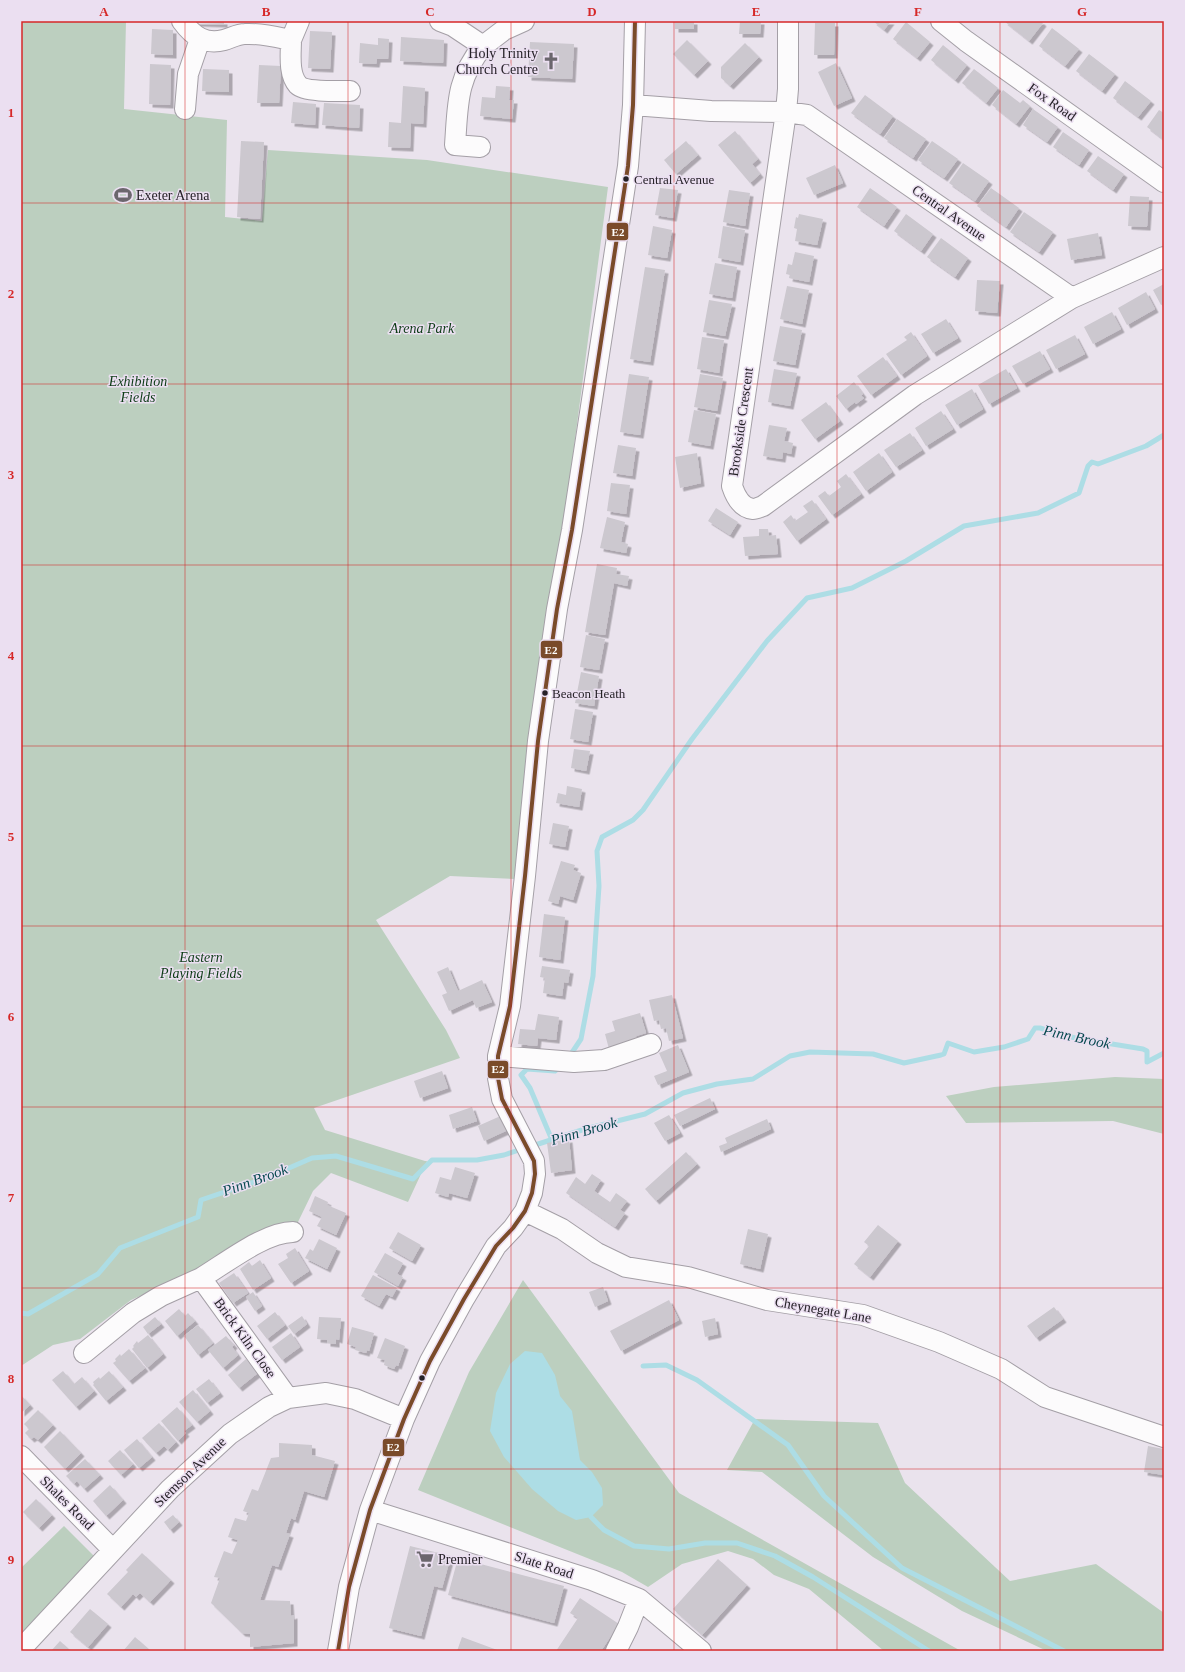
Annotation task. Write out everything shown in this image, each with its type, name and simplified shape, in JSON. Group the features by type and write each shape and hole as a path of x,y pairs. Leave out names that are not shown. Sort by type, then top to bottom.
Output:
{"street":[{"path":"182,21 189,30 200,39 222,40 243,34 257,33 291,40"},
{"path":"299,21 291,40 293,76 298,86 306,89 350,91"},
{"path":"440,21 453,26 483,46"},
{"path":"480,148 455,146 459,91 465,71 474,56 483,46 504,30 524,21"},
{"path":"338,1651 349,1587 370,1510 404,1419 430,1361 476,1278 496,1246 513,1228 525,1211 532,1193 535,1174 534,1161 502,1099 498,1078 498,1056 510,1006 525,876 538,741 557,609 572,530 628,166 633,105 635,21"},
{"path":"786,112 788,89 788,21"},
{"name":"Fox Road","path":"941,21 966,41 1164,182"},
{"path":"185,109 188,74 200,39"},
{"name":"Central Avenue","path":"633,105 711,111 786,112 807,115 1072,298"},
{"name":"Brookside Crescent","path":"786,112 732,486 735,497 744,506 753,509 763,506 915,395 1072,298"},
{"path":"1072,298 1164,257"},
{"path":"498,1056 567,1061 604,1060 651,1044"},
{"name":"Cheynegate Lane","path":"525,1211 562,1229 597,1253 626,1267 688,1277 767,1300 863,1315 939,1342 1001,1369 1045,1397 1164,1437"},
{"path":"84,1353 133,1313 160,1296 201,1278 266,1238 284,1232 293,1232"},
{"name":"Brick Kiln Close","path":"201,1278 288,1398"},
{"name":"Stemson Avenue","path":"23,1641 113,1550 170,1489 230,1434 269,1407 288,1398 326,1393 354,1399 404,1419"},
{"name":"Shales Road","path":"21,1456 113,1550"},
{"name":"Slate Road","path":"370,1510 592,1580 639,1599 701,1651"},
{"path":"616,1651 628,1627 639,1599"}],"green space":[{"path":"21,21 126,21 124,109 227,120 225,217 262,221 268,150 427,160 608,187 571,470 532,728 516,879 450,876 376,920 446,1030 460,1058 314,1108 325,1130 427,1161 408,1202 331,1173 313,1191 298,1222 253,1235 203,1268 131,1300 80,1339 53,1345 21,1366"},
{"path":"1115,1077 1164,1079 1164,1134 1113,1121 966,1123 946,1096 994,1087"},
{"path":"523,1280 679,1493 961,1651 884,1651 809,1589 774,1575 753,1559 728,1551 682,1564 648,1587 622,1572 418,1490 469,1372"},
{"path":"755,1419 878,1423 905,1483 1010,1581 1096,1564 1164,1613 1164,1651 1047,1651 962,1611 873,1557 762,1472 727,1470"},
{"path":"64,1526 94,1556 21,1640 21,1568"}],"water":[{"path":"525,1351 542,1353 555,1375 560,1396 572,1411 580,1460 592,1472 602,1488 603,1505 591,1517 576,1520 558,1511 532,1489 504,1457 490,1431 496,1393 510,1364"}],"building":[{"path":"196,21 224,21 224,24 196,23"},
{"path":"675,21 694,21 694,29 675,29"},
{"path":"740,21 761,21 760,34 739,34"},
{"path":"873,21 891,21 884,30"},
{"path":"1004,21 1041,21 1043,23 1029,41"},
{"path":"906,22 930,42 917,58 893,39"},
{"path":"815,23 835,23 834,55 814,55"},
{"path":"1052,28 1079,49 1065,66 1039,46"},
{"path":"152,29 173,30 173,55 151,54"},
{"path":"310,31 332,32 330,69 308,68"},
{"path":"401,37 444,40 443,63 400,61"},
{"path":"378,38 389,39 388,59 377,59 376,64 359,63 360,43 378,45"},
{"path":"687,40 708,61 694,75 673,54"},
{"name":"Holy Trinity Church Centre","path":"530,42 574,44 572,79 528,77"},
{"path":"745,43 759,57 730,86 721,78 721,67"},
{"path":"943,45 967,65 955,80 931,60"},
{"path":"1089,54 1115,74 1102,91 1076,71"},
{"path":"836,63 852,98 834,106 818,72"},
{"path":"150,64 171,65 170,105 149,104"},
{"path":"259,65 281,66 279,103 257,103"},
{"path":"203,69 229,70 229,92 202,91"},
{"path":"974,69 998,88 986,103 962,83"},
{"path":"1125,81 1151,101 1138,117 1113,98"},
{"path":"403,86 425,88 423,124 411,123 410,148 388,147 389,122 401,123"},
{"path":"496,86 510,87 509,100 514,100 512,119 480,116 482,97 495,98"},
{"path":"1003,90 1020,103 1023,100 1030,106 1016,124 992,105"},
{"path":"865,95 893,116 880,134 851,113"},
{"path":"293,102 316,104 315,125 291,123"},
{"path":"324,103 360,105 359,128 322,125"},
{"path":"1033,109 1058,127 1047,142 1023,125"},
{"path":"1159,110 1164,113 1164,140 1147,127"},
{"path":"897,119 926,139 913,158 884,138"},
{"path":"735,131 758,159 752,164 760,174 750,183 718,145"},
{"path":"1063,132 1089,150 1079,165 1053,147"},
{"path":"241,141 264,142 260,219 237,217"},
{"path":"686,141 698,155 676,174 664,160"},
{"path":"932,141 958,159 944,178 918,160"},
{"path":"1098,156 1124,174 1113,190 1087,171"},
{"path":"963,163 989,181 975,201 949,183"},
{"path":"835,165 843,183 814,195 806,178"},
{"path":"660,188 678,190 673,218 655,215"},
{"path":"870,188 897,207 884,226 857,207"},
{"path":"991,188 1019,208 1006,227 977,206"},
{"path":"729,190 750,193 745,226 723,222"},
{"path":"1130,196 1149,197 1147,227 1128,226"},
{"path":"1024,212 1053,232 1039,252 1010,232"},
{"path":"799,214 823,219 817,245 795,241 797,229 794,228 796,217 798,218"},
{"path":"906,214 933,234 921,251 894,231"},
{"path":"653,226 672,230 667,258 648,255"},
{"path":"723,226 745,230 740,262 718,258"},
{"path":"1098,233 1102,255 1071,260 1067,239"},
{"path":"941,238 968,258 955,277 927,257"},
{"path":"795,252 814,256 809,282 789,278 790,275 786,274 788,264 792,265"},
{"path":"715,263 737,267 732,298 709,294"},
{"path":"645,267 665,270 650,362 630,359"},
{"path":"977,280 1000,281 997,313 975,311"},
{"path":"1164,284 1164,304 1161,305 1153,290"},
{"path":"787,286 809,290 802,324 780,319"},
{"path":"1146,292 1155,309 1127,325 1118,308"},
{"path":"709,300 732,304 725,336 703,332"},
{"path":"1112,312 1121,329 1093,344 1084,327"},
{"path":"946,319 958,338 933,353 921,334"},
{"path":"780,326 802,330 795,365 773,361"},
{"path":"911,332 927,356 901,375 886,354 907,340 904,337"},
{"path":"1075,335 1085,354 1056,369 1046,350"},
{"path":"702,337 724,340 719,373 697,369"},
{"path":"1040,351 1050,369 1023,384 1012,366"},
{"path":"883,357 897,376 871,395 857,376"},
{"path":"774,369 797,373 790,406 768,402"},
{"path":"1006,369 1017,388 989,404 978,385"},
{"path":"629,374 649,377 640,435 620,432"},
{"path":"700,374 723,378 717,411 694,407"},
{"path":"854,382 863,394 861,396 864,398 856,404 855,402 846,409 836,396"},
{"path":"972,389 983,409 957,425 945,405"},
{"path":"826,402 840,421 815,439 801,420"},
{"path":"694,410 716,414 710,446 688,442"},
{"path":"941,411 953,429 926,446 915,428"},
{"path":"769,425 787,428 784,441 793,443 791,454 783,452 782,459 763,456"},
{"path":"910,433 922,450 896,467 884,450"},
{"path":"618,445 636,448 632,476 613,473"},
{"path":"697,453 701,483 680,488 675,457"},
{"path":"879,453 892,472 866,491 853,472"},
{"path":"846,474 861,494 832,515 818,496 825,491 829,496 841,487 837,481"},
{"path":"611,483 630,485 626,514 607,511"},
{"path":"812,500 826,519 797,541 783,522 791,515 795,521 808,512 803,506"},
{"path":"716,508 738,522 730,535 708,521"},
{"path":"607,517 625,522 621,542 628,544 626,553 600,548"},
{"path":"759,529 768,529 769,536 776,535 778,554 745,556 743,537 759,536"},
{"path":"597,564 617,568 616,574 629,576 627,586 614,583 605,635 585,632"},
{"path":"586,635 605,639 599,670 580,667"},
{"path":"581,672 599,676 594,706 575,703"},
{"path":"575,709 593,712 588,742 570,739"},
{"path":"574,749 590,751 586,771 571,768"},
{"path":"567,786 582,789 579,807 556,803 558,793 566,795"},
{"path":"553,823 569,826 565,847 549,844"},
{"path":"561,861 575,865 573,870 581,873 573,900 560,896 558,904 548,901"},
{"path":"544,914 565,917 560,960 539,957"},
{"path":"542,966 570,970 568,983 564,982 562,996 543,993 545,978 540,977"},
{"path":"448,967 458,991 482,980 492,1002 476,1008 473,1000 449,1011 442,995 447,993 437,972"},
{"path":"672,995 683,1038 669,1041 666,1028 661,1029 659,1020 654,1021 649,1000"},
{"path":"640,1013 646,1033 636,1036 637,1042 609,1049 605,1034 615,1031 612,1021"},
{"path":"538,1014 559,1017 556,1040 538,1038 537,1046 518,1044 520,1029 535,1030"},
{"path":"678,1045 689,1072 658,1085 654,1076 667,1071 659,1053"},
{"path":"442,1071 448,1088 420,1098 414,1081"},
{"path":"710,1098 715,1109 680,1126 674,1115"},
{"path":"472,1107 477,1121 453,1129 449,1115"},
{"path":"505,1114 512,1128 484,1141 478,1126"},
{"path":"669,1115 680,1133 665,1141 654,1123"},
{"path":"767,1119 771,1129 721,1152 719,1146 727,1143 725,1138"},
{"path":"569,1139 572,1170 551,1173 547,1143"},
{"path":"686,1152 697,1164 656,1201 645,1189"},
{"path":"455,1167 475,1173 467,1198 449,1193 448,1197 435,1193 440,1177 451,1180"},
{"path":"592,1174 601,1180 594,1191 610,1202 616,1193 627,1201 620,1210 625,1213 615,1227 566,1193 576,1177 585,1184"},
{"path":"315,1196 328,1202 327,1205 346,1213 336,1235 317,1226 322,1217 309,1211"},
{"path":"878,1225 898,1241 870,1277 854,1264 869,1246 864,1242"},
{"path":"748,1229 768,1234 760,1269 740,1264"},
{"path":"398,1232 421,1245 412,1261 389,1248"},
{"path":"319,1239 337,1248 327,1269 305,1258 310,1249 313,1251"},
{"path":"295,1248 309,1271 291,1283 278,1264 288,1258 286,1254"},
{"path":"385,1253 403,1263 397,1274 403,1277 398,1286 374,1272"},
{"path":"260,1260 271,1278 253,1290 240,1269 249,1262 252,1266"},
{"path":"234,1273 248,1293 233,1303 219,1283"},
{"path":"373,1275 397,1288 392,1297 386,1294 379,1306 361,1296"},
{"path":"603,1287 608,1301 595,1307 589,1292"},
{"path":"253,1292 262,1306 255,1311 246,1297"},
{"path":"669,1300 679,1320 621,1351 610,1331"},
{"path":"1054,1307 1063,1319 1036,1338 1027,1326"},
{"path":"179,1309 185,1316 188,1313 195,1321 177,1336 165,1321"},
{"path":"275,1312 285,1325 267,1339 257,1326"},
{"path":"302,1316 307,1324 294,1334 288,1326"},
{"path":"155,1317 161,1324 148,1334 143,1327"},
{"path":"319,1317 341,1318 339,1340 336,1339 336,1344 327,1343 327,1340 317,1339"},
{"path":"715,1318 718,1334 705,1337 702,1321"},
{"path":"198,1325 213,1343 198,1355 184,1336"},
{"path":"352,1327 374,1333 369,1351 367,1350 366,1353 355,1350 356,1347 347,1344"},
{"path":"291,1333 300,1347 282,1360 272,1347"},
{"path":"148,1335 163,1354 147,1368 132,1349 137,1341 138,1343"},
{"path":"226,1336 234,1345 232,1347 238,1355 223,1368 208,1350"},
{"path":"385,1338 405,1346 398,1366 396,1365 394,1369 384,1365 385,1360 377,1358"},
{"path":"129,1349 145,1368 129,1381 113,1363 120,1354 121,1356"},
{"path":"246,1359 258,1373 239,1388 228,1375"},
{"path":"63,1371 74,1384 82,1377 94,1391 76,1407 52,1380"},
{"path":"109,1371 123,1387 106,1401 93,1385 93,1382 99,1377 100,1379"},
{"path":"209,1379 220,1393 207,1403 196,1389"},
{"path":"193,1390 210,1411 197,1422 179,1402"},
{"path":"21,1395 30,1405 21,1413"},
{"path":"177,1407 192,1425 184,1431 186,1433 178,1441 161,1421"},
{"path":"38,1410 53,1425 38,1440 34,1437 31,1439 25,1433 29,1429 24,1424"},
{"path":"159,1423 176,1442 168,1450 164,1446 156,1453 142,1438"},
{"path":"60,1431 81,1453 65,1469 44,1447"},
{"path":"137,1439 152,1457 139,1468 124,1450"},
{"path":"279,1443 312,1445 312,1455 335,1461 324,1497 304,1491 295,1520 291,1518 286,1533 290,1534 278,1567 272,1565 260,1600 290,1601 291,1616 294,1615 294,1643 250,1647 250,1634 242,1633 211,1603 220,1578 214,1577 224,1551 232,1554 238,1540 228,1537 235,1518 246,1521 249,1513 243,1511 252,1489 258,1491 271,1458 279,1457"},
{"path":"1148,1446 1164,1449 1164,1475 1144,1472"},
{"path":"120,1450 133,1464 121,1475 108,1461"},
{"path":"85,1459 100,1475 84,1489 77,1481 74,1484 66,1476"},
{"path":"110,1485 123,1500 106,1516 93,1501"},
{"path":"36,1499 52,1515 39,1528 23,1512"},
{"path":"173,1515 179,1522 170,1530 164,1522"},
{"path":"410,1546 451,1556 442,1588 434,1586 421,1636 389,1628"},
{"path":"142,1553 171,1580 150,1602 140,1593 136,1597 133,1594 121,1607 107,1594 128,1572 126,1570"},
{"path":"458,1558 564,1586 554,1623 448,1595"},
{"path":"718,1559 747,1585 702,1635 673,1609"},
{"path":"580,1598 619,1624 601,1651 556,1651 578,1618 570,1613"},
{"path":"90,1609 108,1624 88,1647 70,1632"},
{"path":"135,1637 151,1651 123,1651"},
{"path":"462,1637 500,1651 457,1651"},
{"path":"60,1641 71,1651 51,1651"}],"waterway":[{"path":"569,1057 581,1039 593,976 599,886 597,851 602,837 633,820 643,810 692,739 767,641 807,598 852,588 906,561 964,526 1038,513 1079,493 1088,466 1092,462 1098,464 1146,446 1164,435"},
{"name":"Pinn Brook","path":"532,1146 585,1129 645,1114 683,1093 717,1084 753,1079 790,1056 810,1052 873,1054 904,1063 944,1054 948,1043 974,1052 1004,1047 1028,1039 1035,1028 1040,1028 1075,1038 1143,1049 1147,1051 1147,1062 1164,1053"},
{"path":"552,1140 530,1088 521,1075 527,1069 555,1071 560,1067"},
{"name":"Pinn Brook","path":"21,1313 28,1314 98,1274 120,1248 198,1217 201,1200 266,1178 312,1158 336,1156 413,1179 432,1160 477,1160 504,1155 522,1149"},
{"path":"643,1366 666,1365 697,1380 788,1445 824,1496 902,1568 1064,1651"},
{"path":"591,1517 604,1530 634,1546 669,1549 705,1543 737,1543 775,1556 813,1577 929,1651"}],"transit line":[{"name":"E2","path":"338,1651 349,1587 370,1510 404,1419 430,1361 464,1299 496,1246 513,1228 525,1211 532,1193 535,1174 534,1161 502,1099 498,1078 498,1056 510,1006 525,876 538,741 557,609 572,530 628,166 633,105 635,21"}],"place":[{"name":"Holy Trinity Church Centre","path":"551,61"},
{"name":"Central Avenue","path":"626,179"},
{"name":"Exeter Arena","path":"123,195"},
{"name":"Beacon Heath","path":"545,693"},
{"name":"Premier","path":"425,1559"}],"park label":[{"name":"Arena Park","path":"422,328"},
{"name":"Exhibition Fields","path":"138,390"},
{"name":"Eastern Playing Fields","path":"201,966"}]}
